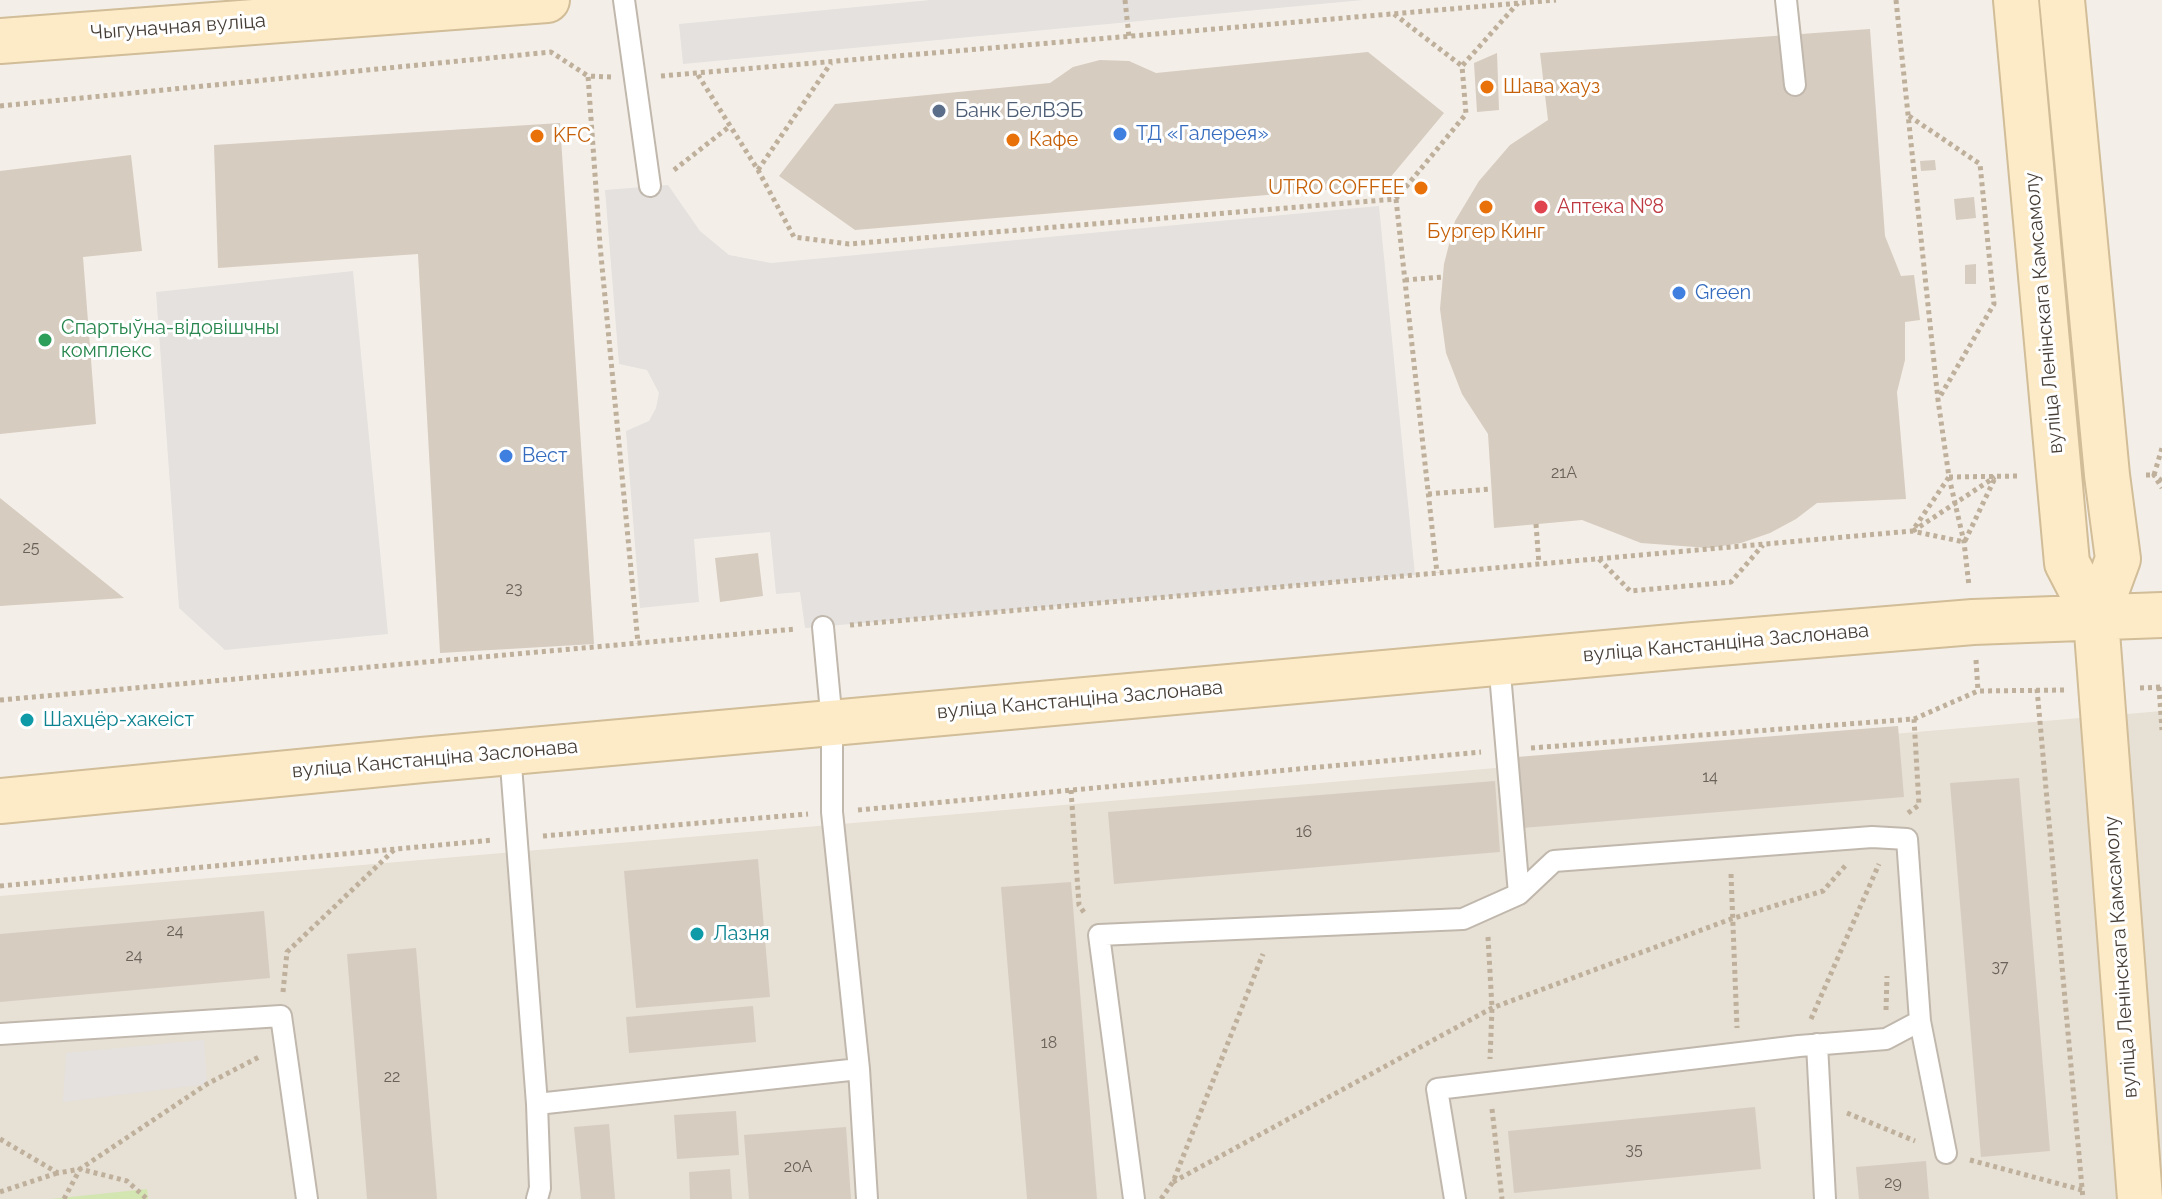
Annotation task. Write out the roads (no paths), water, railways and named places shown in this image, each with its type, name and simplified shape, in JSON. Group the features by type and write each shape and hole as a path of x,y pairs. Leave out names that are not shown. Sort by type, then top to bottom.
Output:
{"main road":[{"name":"Чыгуначная вуліца","path":"0,41 547,0"},
{"name":"вуліца Ленінскага Камсамолу","path":"2016,0 2067,563 2096,619 2148,1143 2140,1199"},
{"name":"вуліца Ленінскага Камсамолу","path":"2062,0 2107,475 2118,559 2096,619"},
{"name":"вуліца Канстанціна Заслонава","path":"0,801 1499,662 1973,622 2162,615"}],"lane":[{"path":"624,0 633,77 657,182"},
{"path":"1786,0 1795,85"},
{"path":"823,627 832,723 832,812 859,1069 867,1199"},
{"path":"1499,662 1519,894"},
{"path":"510,752 537,1104 540,1188 537,1199"},
{"path":"1134,1199 1099,935 1463,919 1519,894 1554,861 1872,837 1907,839 1920,1021 1946,1153"},
{"path":"0,1034 281,1016 307,1199"},
{"path":"1455,1199 1437,1089 1808,1045 1886,1039 1920,1021"},
{"path":"1808,1045 1825,1199"},
{"path":"537,1104 859,1069"}],"place":[{"name":"Шава хауз","path":"1487,87"},
{"name":"Банк БелВЭБ","path":"939,111"},
{"name":"ТД «Галерея»","path":"1120,134"},
{"name":"KFC","path":"537,136"},
{"name":"Кафе","path":"1013,140"},
{"name":"UTRO COFFEE","path":"1421,188"},
{"name":"Бургер Кинг","path":"1486,207"},
{"name":"Аптека №8","path":"1541,207"},
{"name":"Green","path":"1679,293"},
{"name":"Спартыўна-відовішчны комплекс","path":"45,340"},
{"name":"Вест","path":"506,456"},
{"name":"Шахцёр-хакеіст","path":"27,720"},
{"name":"Лазня","path":"697,934"}]}
